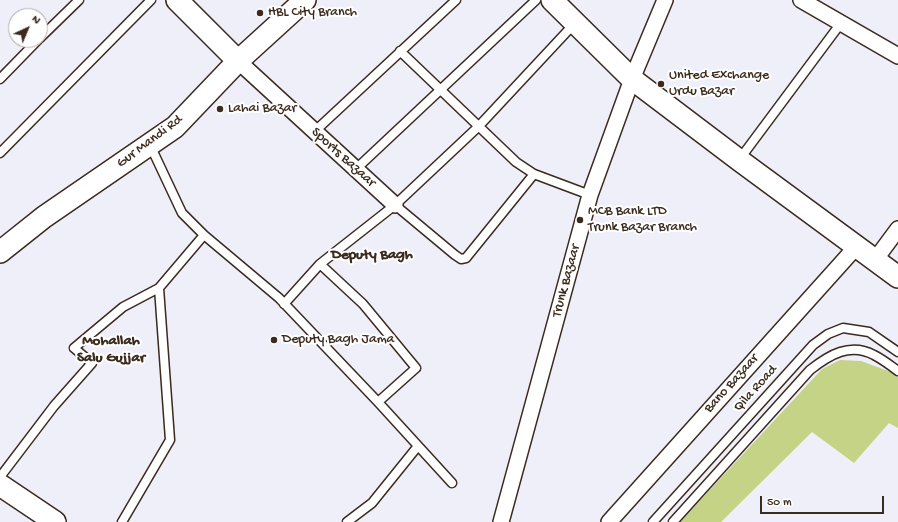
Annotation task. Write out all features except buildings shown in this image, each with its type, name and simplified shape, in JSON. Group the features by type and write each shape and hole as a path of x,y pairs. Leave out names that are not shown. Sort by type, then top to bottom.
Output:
{"street":[{"path":"177,0 238,61"},
{"name":"Gur Mandi Rd","path":"0,252 44,217 175,127 238,61 305,0"},
{"path":"552,0 576,22 632,79 898,277"},
{"name":"Trunk Bazaar","path":"501,522 590,195 632,79 665,0"},
{"path":"801,0 898,56"},
{"name":"Sports Bazaar","path":"238,61 395,205"},
{"path":"875,260 898,229"},
{"name":"Bano Bazaar","path":"609,522 856,247"},
{"path":"0,485 55,522"}],"lane":[{"path":"48,30 78,0"},
{"path":"0,153 151,0"},
{"path":"314,132 456,0"},
{"path":"356,169 536,0"},
{"path":"284,304 320,264 395,205 478,127 576,22"},
{"path":"739,160 841,23"},
{"path":"0,79 30,48"},
{"path":"400,51 516,162 534,174 590,195"},
{"path":"150,144 182,213 204,235 284,304 378,402 452,483"},
{"path":"395,205 455,255 461,259 466,258 534,174"},
{"path":"0,477 54,406 92,363 74,348 123,307 159,288 204,235"},
{"path":"320,264 363,304 416,368 378,402"},
{"path":"122,522 170,440 159,288"},
{"name":"Qila Road","path":"653,522 813,345 828,334 843,328 869,332 898,352"},
{"name":"Qila Road","path":"673,522 810,370 826,357 841,351 862,351 873,354 898,371"},
{"path":"347,522 372,503 418,446"}],"green space":[{"path":"840,360 861,361 891,372 898,377 898,428 889,423 854,463 812,432 721,522 680,522 822,369"}],"place":[{"name":"HBL City Branch","path":"260,13"},
{"name":"United Exchange Urdu Bazar","path":"661,84"},
{"name":"Lahai Bazar","path":"220,109"},
{"name":"MCB Bank LTD Trunk Bazar Branch","path":"580,220"},
{"name":"Deputy Bagh Jama","path":"274,340"}],"district":[{"name":"Deputy Bagh","path":"372,256"},
{"name":"Mohallah Salu Gujjar","path":"111,350"}]}
